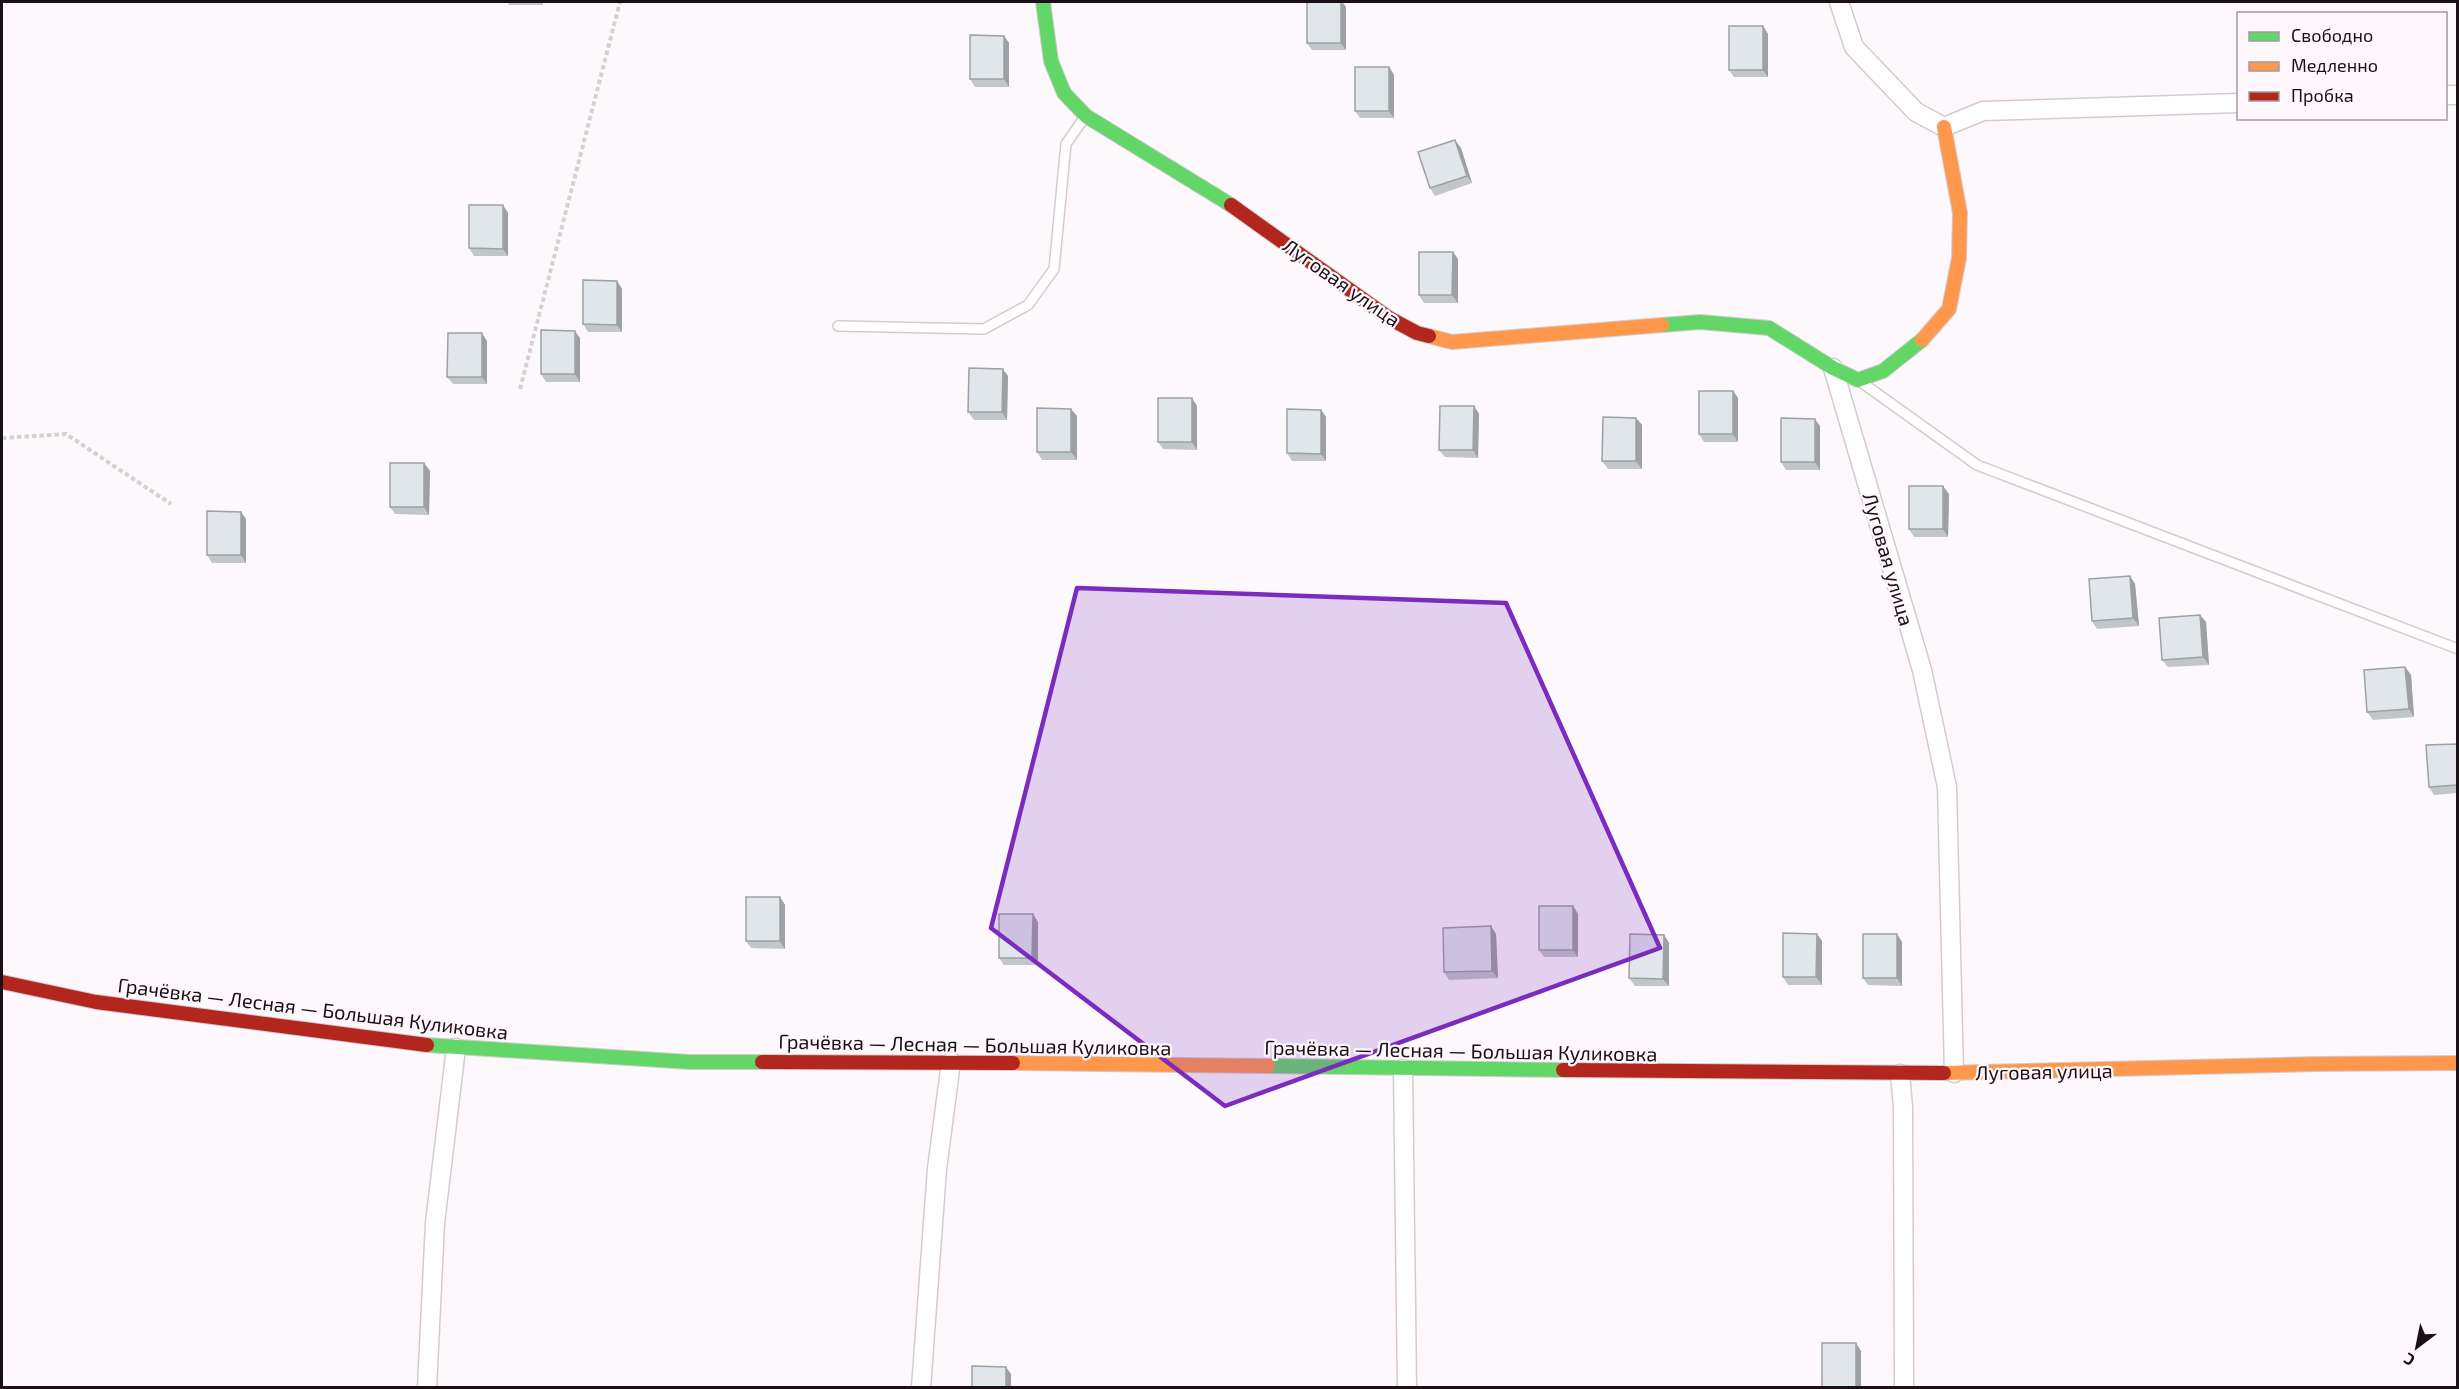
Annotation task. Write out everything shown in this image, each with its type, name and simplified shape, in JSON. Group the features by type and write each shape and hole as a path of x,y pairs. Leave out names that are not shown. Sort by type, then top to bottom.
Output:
{"street":[{"name":"Луговая улица","path":"1043,2 1051,61 1064,93 1086,116 1242,212 1389,318 1416,333 1452,342 1700,322 1712,323 1769,328 1833,368 1922,670 1947,787 1954,1073 2457,1063"},
{"path":"1839,2 1854,47 1916,112 1944,127"},
{"path":"1944,127 1983,111 2237,103"},
{"path":"1833,368 1858,380 1883,370 1917,346 1949,309 1959,258 1960,213 1944,127"},
{"name":"Грачёвка — Лесная — Большая Куликовка","path":"2,982 96,1002 456,1048 690,1062 951,1062 1403,1070 1954,1073"},
{"path":"426,1388 435,1223 456,1048"},
{"path":"921,1388 937,1169 951,1062"},
{"path":"1403,1070 1407,1388"},
{"path":"1900,1074 1903,1107 1904,1388"}],"lane":[{"path":"838,326 984,329 1028,305 1054,269 1066,144 1086,116"},
{"path":"1858,380 1977,465 2457,649"}],"path":[{"path":"520,389 620,2"},
{"path":"2,438 66,434 171,504"}],"highlighted area":[{"path":"1077,588 1506,603 1660,948 1225,1106 991,928"}],"building":[{"path":"1307,2 1341,2 1341,43 1307,43"},
{"path":"1729,26 1763,26 1763,70 1729,70"},
{"path":"970,35 1004,36 1004,79 970,79"},
{"path":"1355,67 1389,67 1389,111 1355,111"},
{"path":"1455,140 1467,176 1430,188 1418,152"},
{"path":"469,205 503,205 503,249 469,248"},
{"path":"1419,252 1453,252 1452,295 1419,295"},
{"path":"583,280 617,281 617,325 583,324"},
{"path":"541,330 575,331 575,374 541,374"},
{"path":"448,333 482,333 482,377 447,377"},
{"path":"969,368 1003,369 1002,412 968,412"},
{"path":"1699,391 1733,391 1733,434 1699,434"},
{"path":"1158,398 1192,398 1192,442 1158,442"},
{"path":"1440,406 1474,406 1473,450 1439,450"},
{"path":"1037,408 1071,409 1071,452 1037,452"},
{"path":"1287,409 1321,410 1321,454 1287,453"},
{"path":"1603,417 1636,418 1636,461 1602,461"},
{"path":"1781,418 1815,419 1815,462 1781,462"},
{"path":"390,463 424,463 424,507 390,507"},
{"path":"1909,486 1943,486 1943,529 1909,529"},
{"path":"207,511 241,512 241,555 207,555"},
{"path":"2130,576 2133,618 2092,621 2089,579"},
{"path":"2200,615 2203,657 2162,660 2159,618"},
{"path":"2405,667 2409,709 2367,712 2364,670"},
{"path":"2457,744 2457,785 2429,787 2426,745"},
{"path":"746,897 780,897 780,941 746,941"},
{"path":"1539,906 1573,906 1573,950 1539,950"},
{"path":"999,914 1033,914 1032,958 999,958"},
{"path":"1491,926 1492,971 1444,972 1443,928"},
{"path":"1783,933 1817,934 1816,977 1783,977"},
{"path":"1630,934 1664,935 1663,979 1629,978"},
{"path":"1863,934 1897,934 1897,978 1863,978"},
{"path":"1822,1343 1856,1343 1856,1387 1822,1387"},
{"path":"972,1366 1006,1367 1006,1388 972,1388"}],"traffic: fast":[{"path":"1043,2 1051,61 1064,93 1086,116 1231,205"},
{"path":"1662,325 1700,322 1769,328 1833,368 1858,380 1883,371 1922,340"},
{"path":"427,1045 690,1062 762,1062"},
{"path":"1268,1066 1563,1070"}],"traffic: slow":[{"path":"1922,340 1949,309 1959,258 1960,213 1944,127"},
{"path":"1429,336 1452,342 1662,325"},
{"path":"1013,1063 1268,1066"},
{"path":"1944,1073 2458,1063"}],"traffic: jam":[{"path":"1231,205 1389,318 1417,333 1429,336"},
{"path":"2,982 96,1002 427,1045"},
{"path":"762,1062 1013,1063"},
{"path":"1563,1070 1944,1073"}]}
